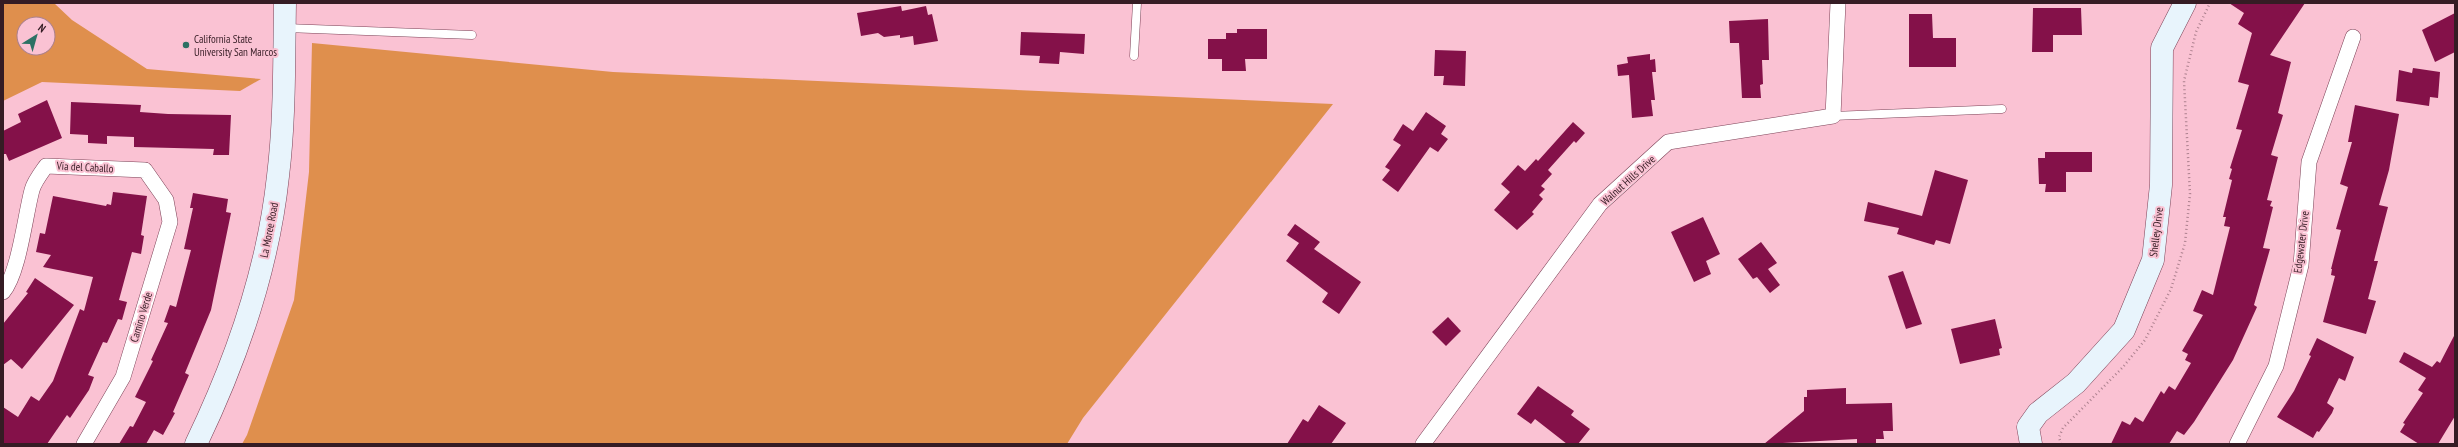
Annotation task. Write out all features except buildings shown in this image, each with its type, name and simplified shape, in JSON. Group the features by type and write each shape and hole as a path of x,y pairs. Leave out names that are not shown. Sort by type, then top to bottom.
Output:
{"street":[{"name":"La Moree Road","path":"196,444 215,405 240,343 257,289 269,231 278,176 283,102 285,3"},
{"path":"1833,116 1838,3"},
{"name":"Shelley Drive","path":"2031,444 2028,427 2038,413 2076,383 2124,330 2153,260 2161,185 2162,48 2185,3"},
{"name":"Edgewater Drive","path":"2237,444 2276,366 2301,265 2309,162 2352,37"},
{"name":"Walnut Hills Drive","path":"1423,444 1600,204 1668,142 1833,116"},
{"name":"Via del Caballo","path":"3,292 7,287 17,255 32,188 46,166 145,170 156,185"},
{"name":"Camino Verde","path":"84,444 123,377 170,222 166,200 156,185"}],"lane":[{"path":"1134,56 1137,3"},
{"path":"285,28 472,35"},
{"path":"1833,116 2002,109"}],"shaded area":[{"path":"3,3 54,3 72,20 147,69 261,79 240,91 42,82 3,101"},
{"path":"312,43 613,72 1333,104 1083,418 1067,444 242,444 247,435 294,300 309,172"}],"place":[{"name":"California State University San Marcos","path":"186,45"}]}
